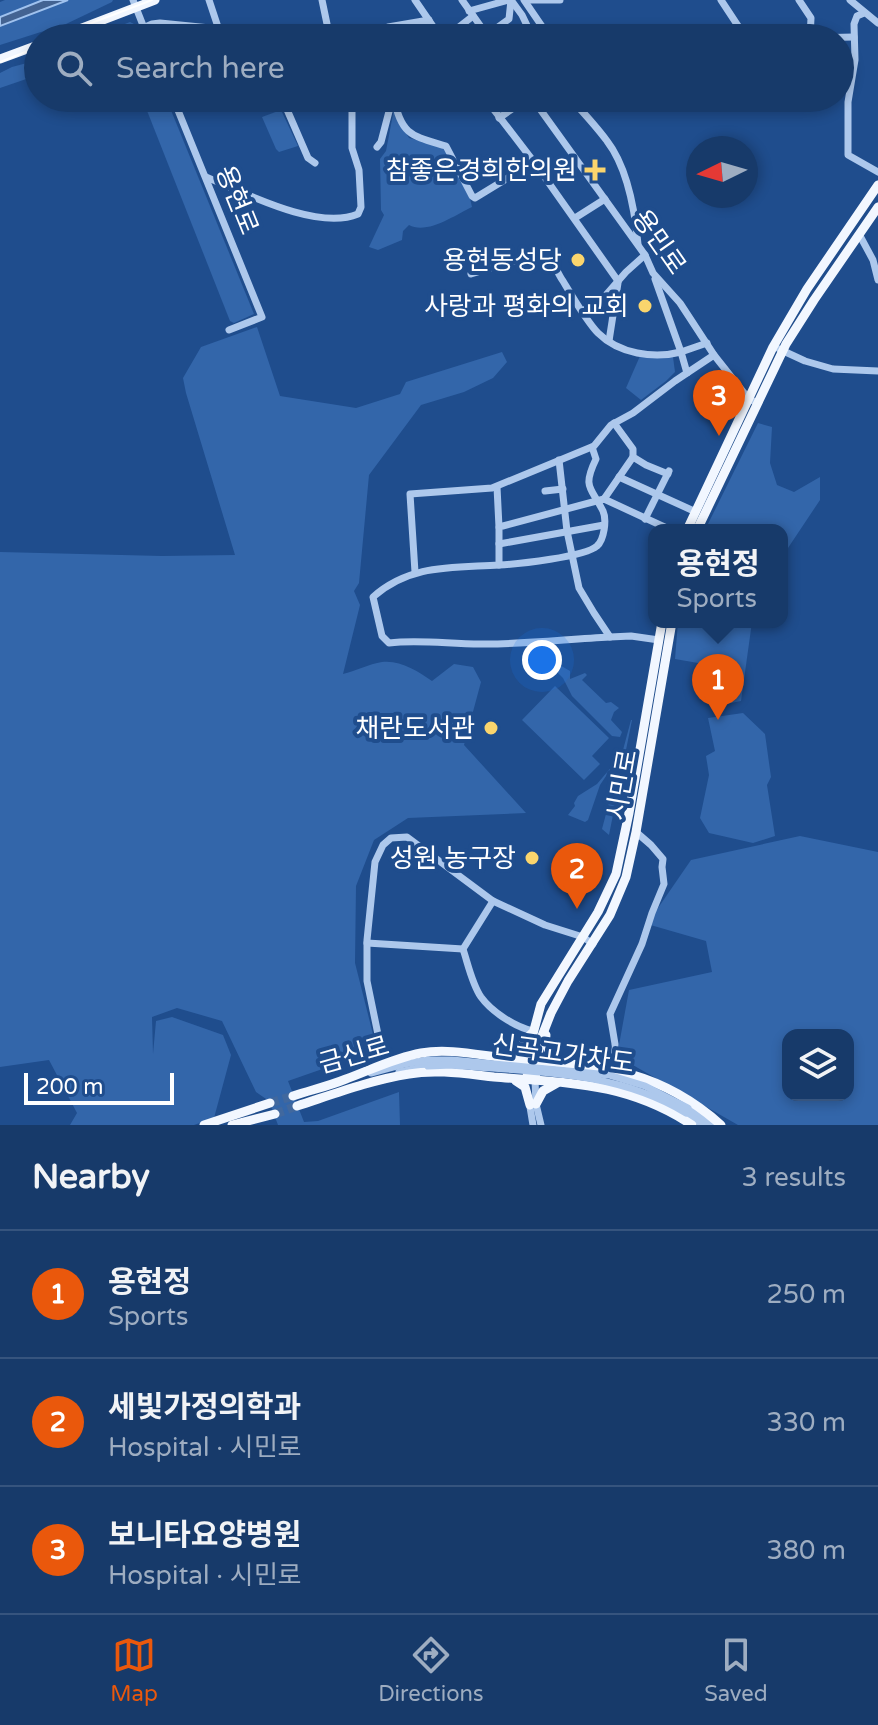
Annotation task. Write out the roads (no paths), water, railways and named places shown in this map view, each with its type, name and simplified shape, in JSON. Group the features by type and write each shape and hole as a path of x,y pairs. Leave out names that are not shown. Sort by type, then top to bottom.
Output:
{"main road":[{"path":"88,24 134,4 155,0"},
{"path":"0,59 24,50"},
{"path":"700,524 758,404 778,349 807,289 878,185"},
{"path":"690,524 748,398 778,349 878,207"},
{"name":"시민로","path":"531,1080 533,1031 543,998 606,898 619,861 661,628"},
{"name":"시민로","path":"533,1060 548,1018 622,890 636,832 671,628"},
{"path":"548,1018 546,1046 556,1058 568,1063"},
{"path":"499,1057 519,1049 533,1031"},
{"path":"344,1080 387,1062 423,1053 449,1052 611,1068 651,1081 692,1101 721,1125"},
{"path":"320,1099 411,1073 438,1072 598,1086 660,1107 692,1125"},
{"path":"493,1077 520,1083 533,1105 545,1090 564,1082"},
{"name":"금신로","path":"293,1096 344,1080"},
{"name":"금신로","path":"297,1106 320,1099"},
{"path":"204,1125 270,1103"},
{"path":"232,1125 275,1114"}],"street":[{"path":"209,0 217,24"},
{"path":"322,0 327,24"},
{"path":"415,0 432,24"},
{"path":"462,0 479,24"},
{"path":"459,24 471,14 510,0"},
{"path":"503,24 509,19 510,0"},
{"path":"510,0 526,24"},
{"path":"527,0 560,0"},
{"path":"527,0 542,24"},
{"path":"799,0 811,18 811,24"},
{"path":"805,9 814,0"},
{"path":"850,0 876,19"},
{"path":"724,1 738,24"},
{"path":"134,4 142,24"},
{"path":"854,66 855,19 864,13"},
{"path":"406,24 429,20"},
{"name":"용현로","path":"179,112 262,317 229,330"},
{"path":"288,112 308,158 315,163"},
{"path":"206,177 294,213 353,217 361,207 359,170 352,148 352,112"},
{"path":"377,147 389,112"},
{"path":"397,112 413,136 446,146 475,198 534,162"},
{"path":"495,112 618,281 609,341"},
{"path":"499,118 508,112"},
{"name":"용민로","path":"540,112 639,246 653,273 680,303 714,355 748,398 758,404"},
{"path":"582,112 609,143 620,165 636,221 639,246"},
{"path":"848,112 848,155 878,172"},
{"path":"575,218 605,199"},
{"path":"859,234 873,260 878,280"},
{"path":"471,274 540,253 546,254 595,330 609,341 628,350 665,356 707,343"},
{"path":"583,311 605,296 645,255"},
{"path":"653,273 687,373"},
{"path":"778,349 833,369 878,371"},
{"path":"415,572 410,494 497,487 592,447 614,423 642,407 714,355"},
{"path":"499,527 600,500 633,457 633,449 614,423"},
{"path":"592,447 596,459 590,472 589,485 600,500 604,525 598,545 572,555 520,564 415,572 403,577 373,597 382,636 389,643 440,641 455,644 631,636 659,640"},
{"path":"633,457 669,472 645,519"},
{"path":"559,460 576,580 610,637"},
{"path":"619,477 696,512"},
{"path":"497,487 499,565"},
{"path":"545,491 563,489"},
{"path":"600,500 657,524"},
{"path":"499,544 604,525"},
{"path":"614,1062 615,1044 610,1014 642,944 664,884 663,859 636,832"},
{"path":"381,1049 367,981 367,943 375,862 383,845 391,838 407,837 493,901 545,925 583,937 593,944"},
{"path":"463,949 493,901"},
{"path":"367,943 463,949"},
{"path":"463,949 480,995 497,1012 521,1028 533,1031"},
{"name":"금신로","path":"344,1080 404,1064 428,1063"},
{"name":"금신로","path":"320,1099 355,1083 377,1080 428,1063"},
{"name":"신곡고가차도","path":"428,1063 607,1081 650,1094 687,1110"},
{"name":"시민로","path":"531,1080 533,1125"},
{"name":"시민로","path":"533,1105 541,1125"},
{"path":"687,1110 703,1125"},
{"path":"687,1110 712,1125"}],"tunnel":[{"path":"270,1103 293,1096"},
{"path":"275,1114 297,1106"}],"tram line":[{"path":"89,24 152,0"},
{"path":"0,62 24,53"}],"place":[{"name":"참좋은경희한의원","path":"595,170"},
{"name":"용현동성당","path":"578,260"},
{"name":"사랑과 평화의 교회","path":"645,306"},
{"name":"보니타요양병원","path":"719,436"},
{"name":"용현정","path":"718,720"},
{"name":"채란도서관","path":"491,728"},
{"name":"성원 농구장","path":"532,858"},
{"name":"세빛가정의학과","path":"577,909"}]}
